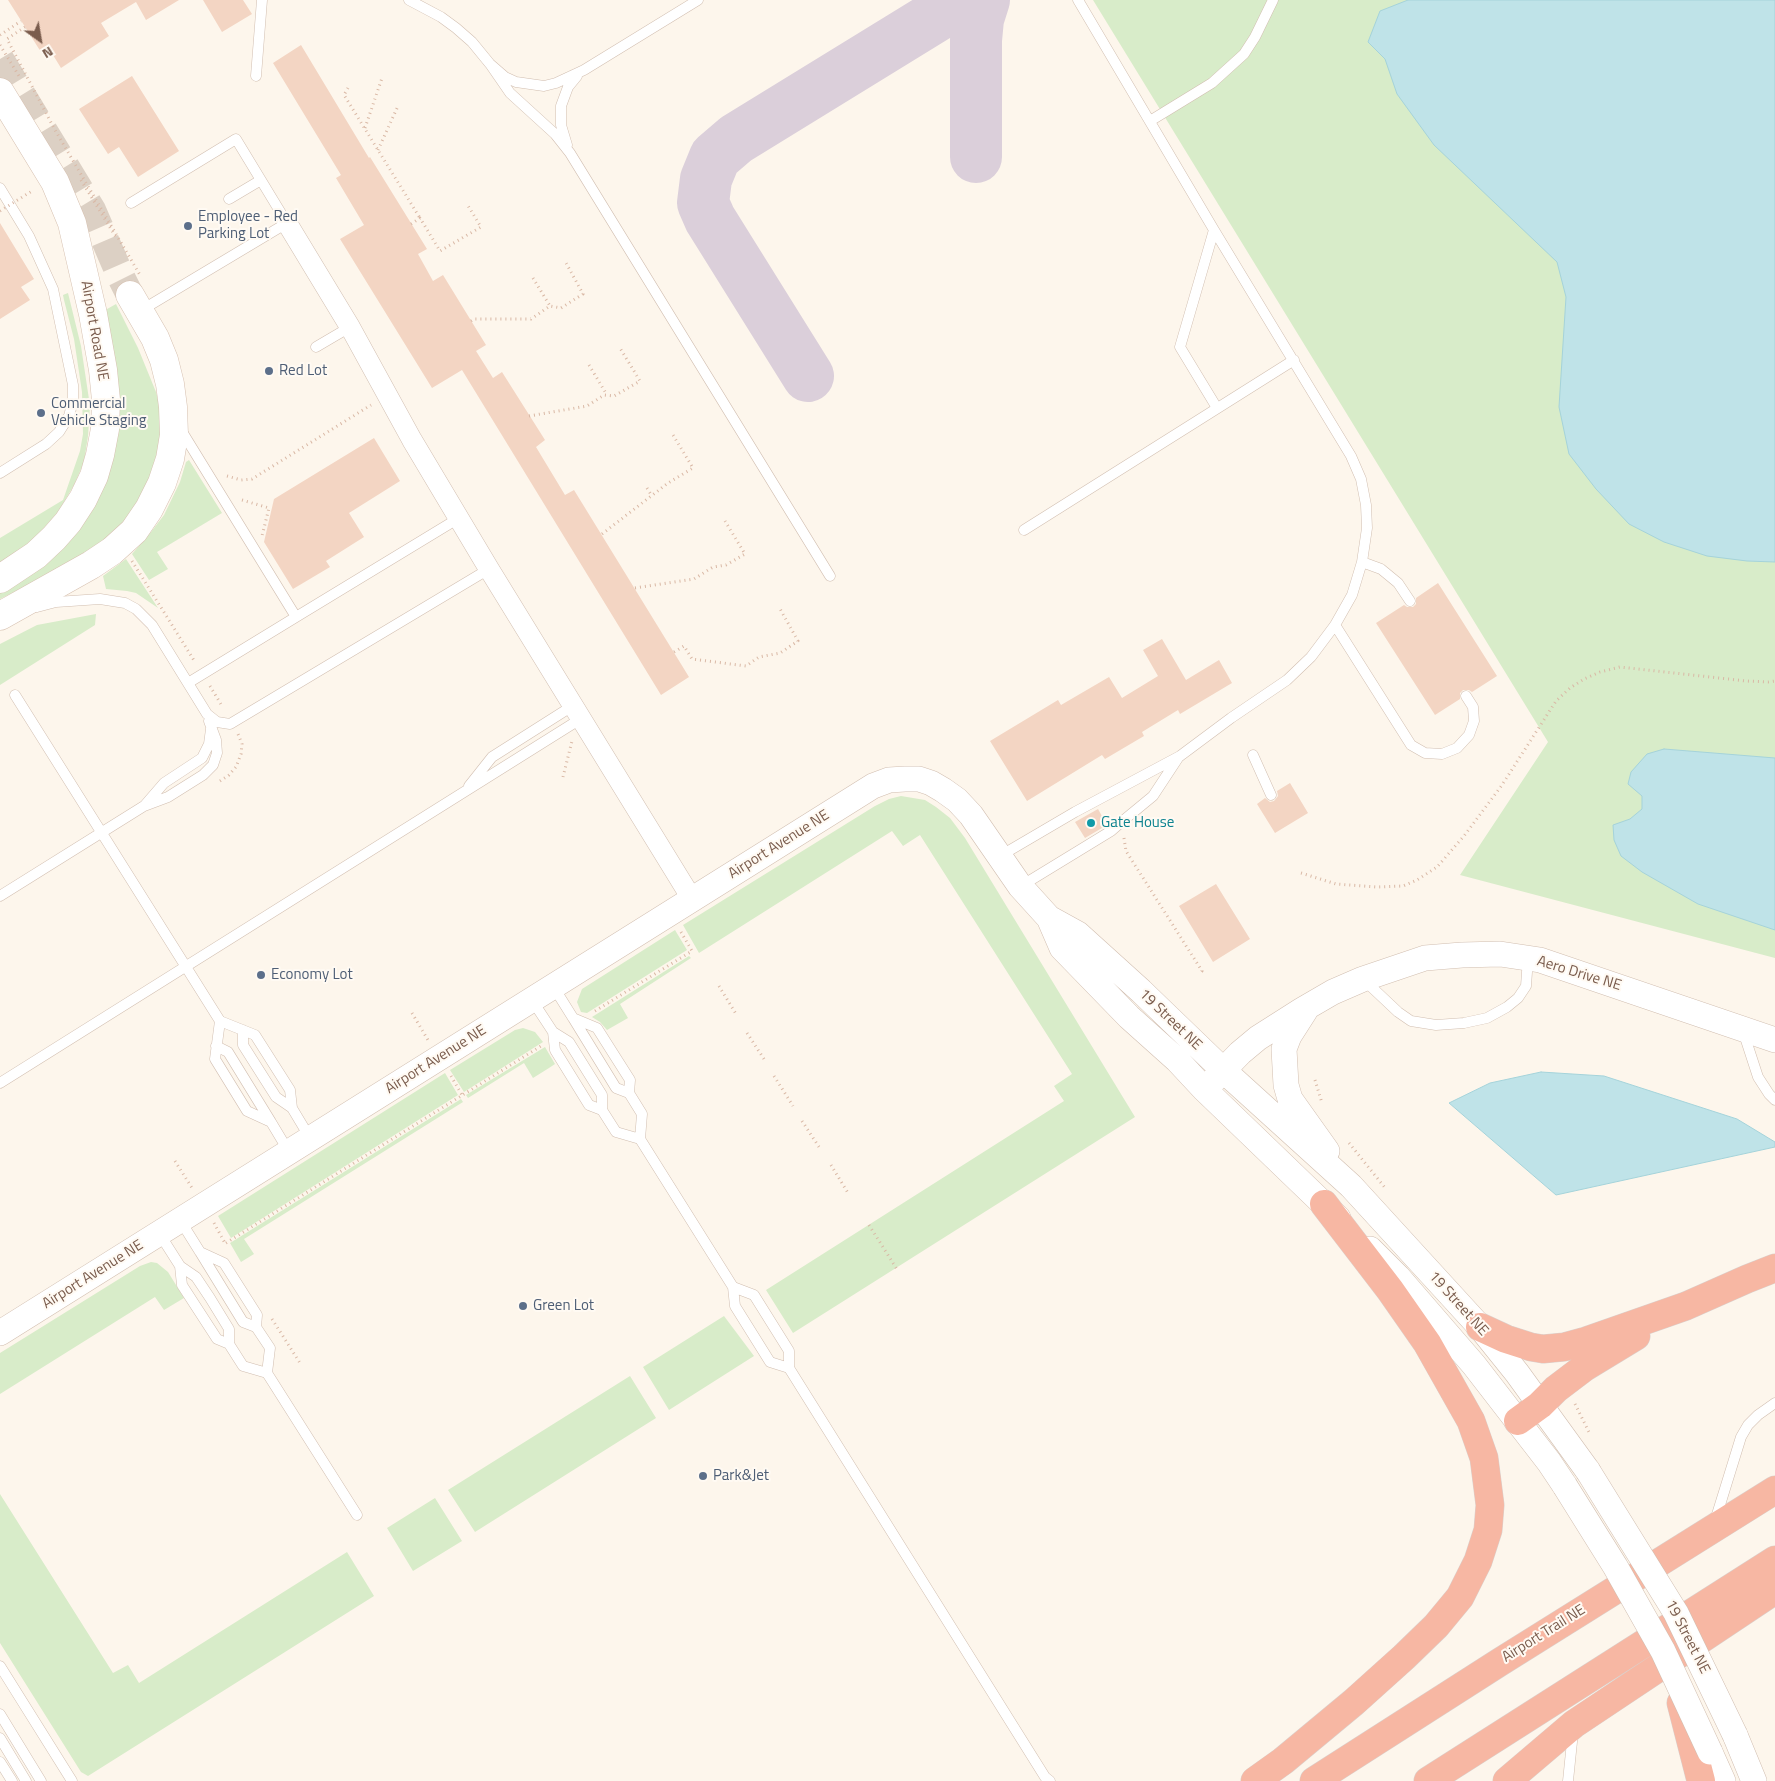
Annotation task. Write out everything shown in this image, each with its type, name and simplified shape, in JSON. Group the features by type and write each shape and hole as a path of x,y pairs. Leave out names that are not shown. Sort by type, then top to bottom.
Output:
{"highway":[{"path":"1255,1781 1283,1761 1354,1702 1436,1626 1460,1597 1478,1561 1488,1530 1490,1504 1484,1458 1471,1421 1411,1320 1324,1204"},
{"path":"1480,1327 1506,1339 1531,1347 1543,1349 1564,1347 1686,1306 1775,1268"},
{"path":"1518,1421 1585,1367 1686,1306"},
{"name":"Airport Trail NE","path":"1314,1781 1775,1490"},
{"path":"1428,1781 1775,1560"},
{"path":"1507,1781 1574,1724 1775,1590"},
{"path":"1673,1671 1702,1765"}],"main road":[{"name":"Airport Road NE","path":"0,579 36,555 54,538 68,522 83,499 94,476 100,455 105,429 106,400 103,370 72,223 55,182 3,103"},
{"path":"2,615 91,565 112,551 134,532 149,509 162,483 170,459 174,435 170,384 164,360 138,296"}],"street":[{"path":"287,223 350,327 412,440 577,720 692,899"},
{"name":"19 Street NE","path":"873,786 889,780 919,779 943,790 957,800 971,815 1020,886 1049,918 1062,948 1129,1017 1177,1060 1204,1089 1398,1277 1474,1365 1518,1421 1565,1486 1615,1566 1673,1671"},
{"name":"Airport Avenue NE","path":"0,1333 873,786"},
{"name":"19 Street NE","path":"1049,918 1078,934 1141,991 1223,1070 1352,1186 1480,1327 1588,1471 1676,1613 1754,1781"},
{"name":"Aero Drive NE","path":"1204,1089 1258,1038 1307,1007 1363,979 1425,958 1500,954 1540,960 1775,1040"},
{"path":"1307,1007 1289,1036 1284,1048 1286,1085 1290,1099 1352,1186"},
{"path":"1702,1765 1722,1781"}],"lane":[{"path":"256,76 262,0"},
{"path":"409,0 441,17 472,42 510,93 555,134 570,153 830,576"},
{"path":"490,64 505,78 516,82 544,86 556,83 584,70 698,0"},
{"path":"999,856 1075,812 1180,756 1287,680 1311,657 1335,625 1352,595 1362,562 1368,528 1361,479 1351,456 1078,0"},
{"path":"1150,121 1212,83 1238,60 1255,37 1273,0"},
{"path":"570,153 561,125 561,106 568,87 584,70"},
{"path":"130,203 236,138 287,223 138,296"},
{"path":"229,199 261,180"},
{"path":"0,188 29,236 53,289 73,385 69,416 59,432 46,444 0,473"},
{"path":"1214,230 1180,347 1217,408"},
{"path":"316,347 350,327"},
{"path":"1024,530 1294,360"},
{"path":"174,418 296,617"},
{"path":"188,683 459,518"},
{"path":"1362,562 1381,569 1398,584 1410,601"},
{"path":"208,718 223,724 237,721 488,569"},
{"path":"0,896 144,806 168,797 203,775 213,765 217,747 208,718 188,683 152,624 136,609 125,603 100,600 56,602 2,615"},
{"path":"1335,625 1411,745 1425,753 1442,754 1457,748 1469,735 1474,721 1473,707 1466,696"},
{"path":"15,695 220,1021 255,1035 290,1090 292,1108"},
{"path":"463,792 492,757 577,720"},
{"path":"0,1083 577,720"},
{"path":"1253,755 1271,795"},
{"path":"1020,886 1119,824 1152,796 1180,756"},
{"path":"1363,979 1398,1012 1411,1021 1436,1025 1464,1023 1486,1018 1508,1007 1518,998 1526,986 1528,958"},
{"path":"553,986 616,1088 629,1093"},
{"path":"532,1000 553,1032 569,1042 602,1094 602,1110 616,1132 640,1139"},
{"path":"573,1018 597,1028 630,1080 629,1093 642,1114 640,1139 733,1287 735,1306 770,1362 788,1368"},
{"path":"220,1021 215,1059 247,1111 271,1122"},
{"path":"1742,1028 1758,1077 1775,1100"},
{"path":"243,1030 243,1045 276,1097 292,1108 311,1138"},
{"path":"553,1032 555,1050 568,1072 589,1105 602,1110"},
{"path":"216,1046 228,1052 289,1152"},
{"path":"180,1220 243,1322 256,1328 270,1348 267,1373 356,1515"},
{"path":"159,1233 180,1266 196,1277 210,1298 229,1329 229,1344 243,1366 267,1373"},
{"path":"200,1252 224,1263 257,1315 256,1328"},
{"path":"180,1266 182,1284 217,1339 229,1344"},
{"path":"733,1287 754,1295 789,1351 788,1368 1045,1777 1050,1781"},
{"path":"1713,1528 1741,1437 1748,1425 1758,1415 1775,1403"},
{"path":"0,1666 72,1781"},
{"path":"0,1714 41,1781"},
{"path":"1568,1781 1574,1724"},
{"path":"0,1738 26,1781"},
{"path":"0,1762 12,1781"}],"path":[{"path":"0,35 21,21"},
{"path":"25,27 7,39 138,296"},
{"path":"365,129 382,78"},
{"path":"348,88 344,95 440,251 481,227 467,204"},
{"path":"378,150 398,106"},
{"path":"0,210 32,191"},
{"path":"411,224 420,218"},
{"path":"471,321 474,319 531,318 550,306 561,308 584,294 564,261"},
{"path":"532,278 550,306"},
{"path":"529,416 587,406 604,395 614,396 640,381 620,348"},
{"path":"589,365 607,396"},
{"path":"227,484 223,475 241,480 252,479 368,405 375,406"},
{"path":"602,534 668,483 693,468 673,435"},
{"path":"647,488 652,496"},
{"path":"236,498 269,508 261,542"},
{"path":"635,588 694,579 713,567 726,565 745,554 725,521"},
{"path":"128,554 197,665"},
{"path":"674,652 684,646 692,659 746,666 759,657 780,653 798,640 779,607"},
{"path":"1301,873 1336,884 1376,887 1403,886 1417,880 1437,866 1464,836 1502,785 1556,702 1570,688 1600,672 1620,667 1746,681 1775,681"},
{"path":"208,682 225,711"},
{"path":"563,777 577,720"},
{"path":"1119,824 1126,851 1202,971 1199,974"},
{"path":"590,1014 692,950 680,931"},
{"path":"719,986 736,1014"},
{"path":"412,1013 433,1047"},
{"path":"748,1033 764,1059"},
{"path":"226,1243 544,1044"},
{"path":"448,1071 462,1095"},
{"path":"774,1076 793,1106"},
{"path":"1315,1080 1322,1106"},
{"path":"802,1121 821,1150"},
{"path":"1344,1137 1390,1194"},
{"path":"175,1161 193,1190"},
{"path":"831,1165 848,1193"},
{"path":"868,1225 898,1271"}],"green space":[{"path":"1093,0 1775,0 1775,958 1460,875 1548,742"},
{"path":"68,293 81,346 90,406 84,462 74,485 58,512 35,538 0,568 0,538 63,500 80,451 83,434 82,392 74,339 63,295"},
{"path":"116,304 138,348 156,392 161,411 162,434 159,454 142,499 113,536 41,579 0,599 0,593 22,579 91,508 100,313"},
{"path":"189,460 222,513 157,552 168,569 149,580 132,554 164,515 180,482 186,462"},
{"path":"126,559 158,608 136,593 106,589 103,576"},
{"path":"96,614 95,625 0,685 0,644 37,625"},
{"path":"901,796 925,800 936,807 950,818 965,838 1135,1117 793,1333 766,1290 1064,1101 1054,1086 1072,1074 920,835 903,846 892,831 699,953 683,925 875,806 889,799"},
{"path":"675,930 687,950 587,1013 581,1012 577,1002 582,989"},
{"path":"689,956 691,958 620,1004 628,1018 607,1030 592,1017"},
{"path":"523,1028 535,1032 543,1042 464,1092 450,1070 515,1030"},
{"path":"545,1047 555,1064 533,1078 524,1063 468,1098 466,1095"},
{"path":"445,1073 458,1095 231,1238 218,1216"},
{"path":"461,1099 463,1102 244,1239 254,1254 241,1262 230,1243"},
{"path":"151,1262 157,1263 168,1272 184,1298 164,1310 155,1297 0,1394 0,1353 140,1266"},
{"path":"724,1316 754,1356 669,1410 643,1367"},
{"path":"630,1376 656,1418 475,1532 448,1490"},
{"path":"0,1494 113,1673 128,1665 139,1683 347,1552 374,1596 88,1776 81,1772 0,1643"},
{"path":"435,1498 462,1541 413,1571 387,1528"}],"water":[{"path":"1408,0 1775,0 1775,562 1707,556 1664,542 1629,524 1596,489 1569,454 1559,407 1566,297 1557,262 1434,145 1397,94 1385,59 1368,42 1380,11"},
{"path":"1664,749 1775,758 1775,930 1698,904 1642,872 1621,856 1614,840 1613,825 1630,819 1642,809 1642,796 1628,784 1631,772 1647,754"},
{"path":"1541,1072 1604,1076 1737,1119 1775,1142 1775,1147 1556,1195 1449,1103 1490,1083"}],"building":[{"path":"8,0 179,0 146,20 136,2 101,23 109,36 61,68 53,55 46,60"},
{"path":"203,0 243,0 252,14 222,32"},
{"path":"301,45 369,158 427,249 418,254 433,281 443,275 486,345 476,351 493,378 502,372 545,440 536,447 565,495 574,490 689,677 661,695 462,370 432,388 340,239 364,225 336,178 341,175 273,63"},
{"path":"132,76 179,151 138,177 119,147 108,154 79,109"},
{"path":"0,223 34,279 21,287 30,300 0,319"},
{"path":"374,438 400,481 349,513 364,537 326,561 330,567 293,589 264,542 274,499"},
{"path":"1438,583 1497,676 1472,692 1463,690 1460,693 1460,699 1435,715 1376,623 1404,605 1413,607 1416,604 1416,598"},
{"path":"1162,639 1186,680 1219,660 1232,683 1180,714 1178,710 1142,732 1144,736 1105,759 1102,755 1027,801 990,741 1058,700 1061,705 1109,677 1122,698 1158,676 1143,650"},
{"path":"1290,783 1308,813 1275,833 1257,804 1265,798 1270,802 1274,801 1278,796 1277,791"},
{"name":"Gate House","path":"1098,809 1107,825 1085,838 1075,822"},
{"path":"1216,884 1250,939 1213,962 1179,906"}],"taxiway":[{"path":"808,376 710,219 703,203 706,179 715,157 736,139 962,0"},
{"path":"976,157 976,40 978,19 984,0"}],"tunnel":[{"path":"0,59 92,210 130,295"}],"place":[{"name":"Employee - Red Parking Lot","path":"188,226"},
{"name":"Red Lot","path":"269,371"},
{"name":"Commercial Vehicle Staging","path":"41,413"},
{"name":"Gate House","path":"1091,823"},
{"name":"Economy Lot","path":"261,975"},
{"name":"Green Lot","path":"523,1306"},
{"name":"Park&Jet","path":"703,1476"}]}
